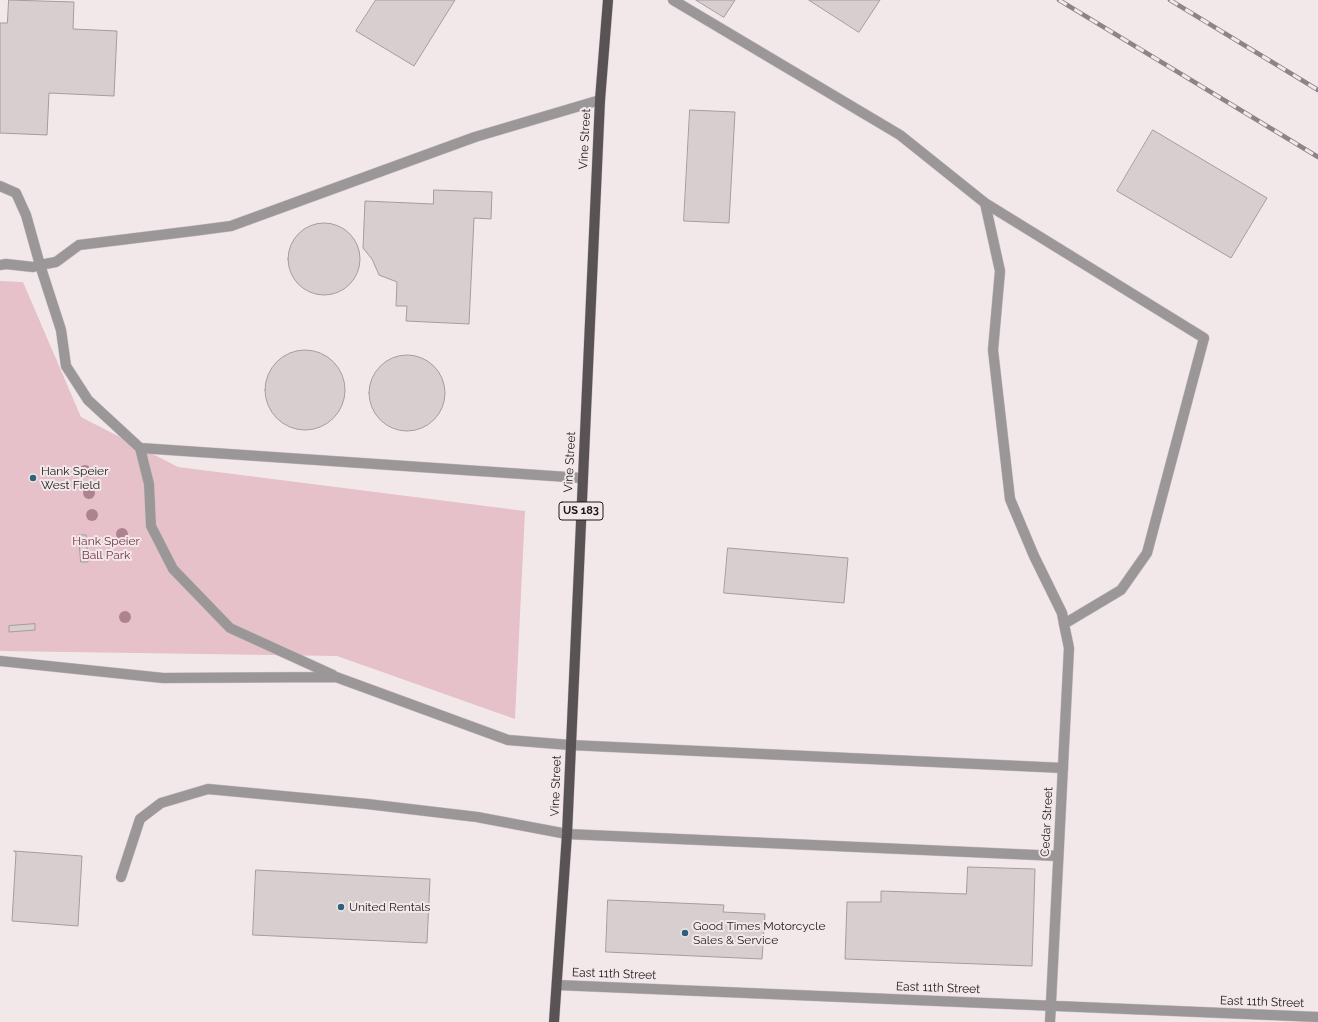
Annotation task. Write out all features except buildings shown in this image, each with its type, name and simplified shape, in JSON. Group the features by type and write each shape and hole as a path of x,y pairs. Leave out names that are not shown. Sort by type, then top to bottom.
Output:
{"main road":[{"name":"Vine Street","path":"554,1022 567,834 600,100 608,0"}],"street":[{"path":"674,0 900,135 985,203 1204,338 1147,553 1121,590 1064,624"},
{"path":"0,265 6,264 33,267 56,262 79,245 231,226 475,136 600,100"},
{"path":"0,186 16,193 26,215 61,330 66,366 88,400 140,448 149,484 151,526 173,569 230,628 336,677 508,740 570,745 1063,768"},
{"name":"Cedar Street","path":"985,203 1000,271 993,350 1010,499 1034,556 1062,613 1069,648 1050,1022"},
{"path":"140,448 582,478"},
{"path":"0,661 163,678 336,677"},
{"path":"121,877 140,819 161,803 208,789 367,804 477,817 567,834 1058,856"},
{"name":"East 11th Street","path":"557,985 1318,1017"}],"green space":[{"name":"Hank Speier Ball Park","path":"0,281 23,282 81,417 178,467 525,511 515,719 337,656 0,651"}],"railway":[{"path":"1059,0 1318,157"},
{"path":"1170,0 1318,90"}],"place":[{"name":"Hank Speier West Field","path":"33,478"},
{"name":"United Rentals","path":"341,907"},
{"name":"Good Times Motorcycle Sales & Service","path":"685,933"}]}
